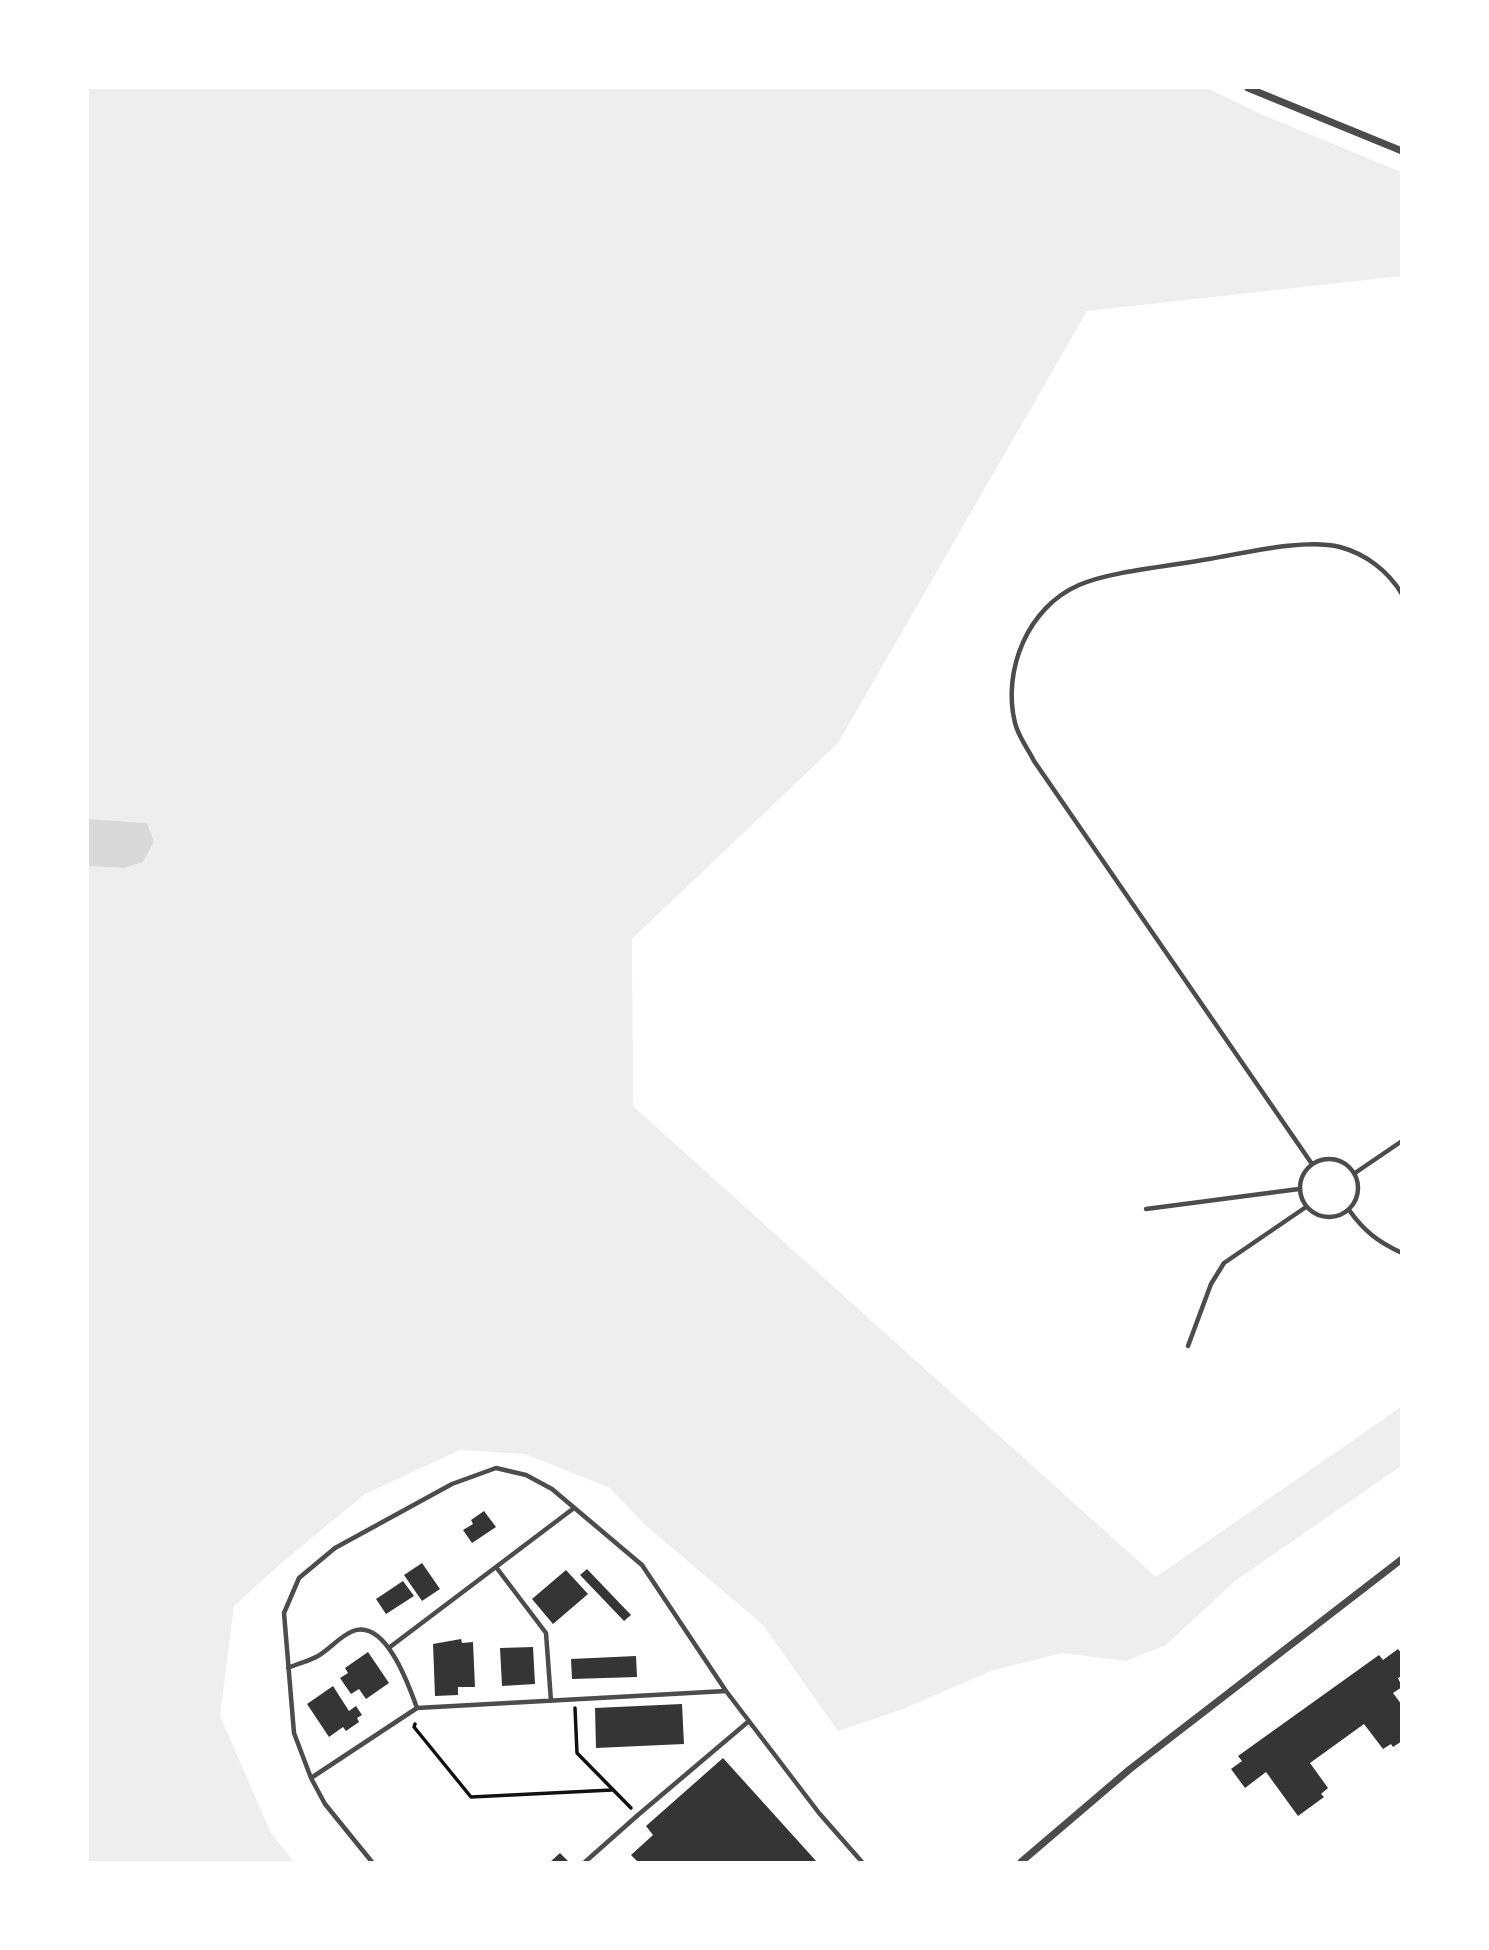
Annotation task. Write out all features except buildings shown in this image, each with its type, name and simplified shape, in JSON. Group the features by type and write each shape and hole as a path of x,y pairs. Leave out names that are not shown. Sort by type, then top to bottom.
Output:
{"street":[{"path":"1248,88 1402,151"},
{"path":"1021,1863 1130,1769 1402,1559"}],"lane":[{"path":"1312,1164 1034,761 1015,724 1012,691 1014,666 1026,635 1060,595 1099,578 1312,544 1338,547 1365,556 1393,579 1402,594"},
{"path":"1355,1173 1402,1141"},
{"path":"1321,1160 1340,1161 1355,1173 1359,1192 1349,1210 1332,1218 1313,1213 1306,1206 1299,1189 1301,1179 1312,1164 1321,1160"},
{"path":"1146,1209 1299,1189"},
{"path":"1188,1346 1211,1284 1224,1263 1306,1206"},
{"path":"1349,1210 1363,1229 1380,1243 1402,1253"},
{"path":"372,1863 325,1804 311,1778 294,1733 284,1613 299,1578 335,1548 452,1484 496,1468 526,1475 552,1489 642,1565 726,1691 819,1813 862,1863"},
{"path":"390,1647 574,1508"},
{"path":"496,1567 546,1633 551,1701"},
{"path":"288,1668 316,1657 352,1632 361,1630 372,1633 390,1647 417,1708"},
{"path":"311,1778 417,1708 726,1691"},
{"path":"586,1863 749,1721"}],"path":[{"path":"575,1699 576,1753 638,1815"},
{"path":"417,1708 414,1727 471,1797 612,1790"}],"shaded area":[{"path":"88,88 1207,88 1261,114 1401,172 1401,276 1087,311 838,743 632,939 633,1106 1156,1577 1401,1407 1401,1466 1235,1581 1166,1645 1126,1661 1062,1653 991,1671 903,1709 838,1731 763,1625 644,1524 610,1488 525,1454 460,1450 365,1494 234,1606 220,1716 271,1833 294,1862 88,1862 88,866 125,868 143,862 154,842 147,823 88,819"},
{"path":"88,819 147,823 154,842 143,862 125,868 88,866"}]}
